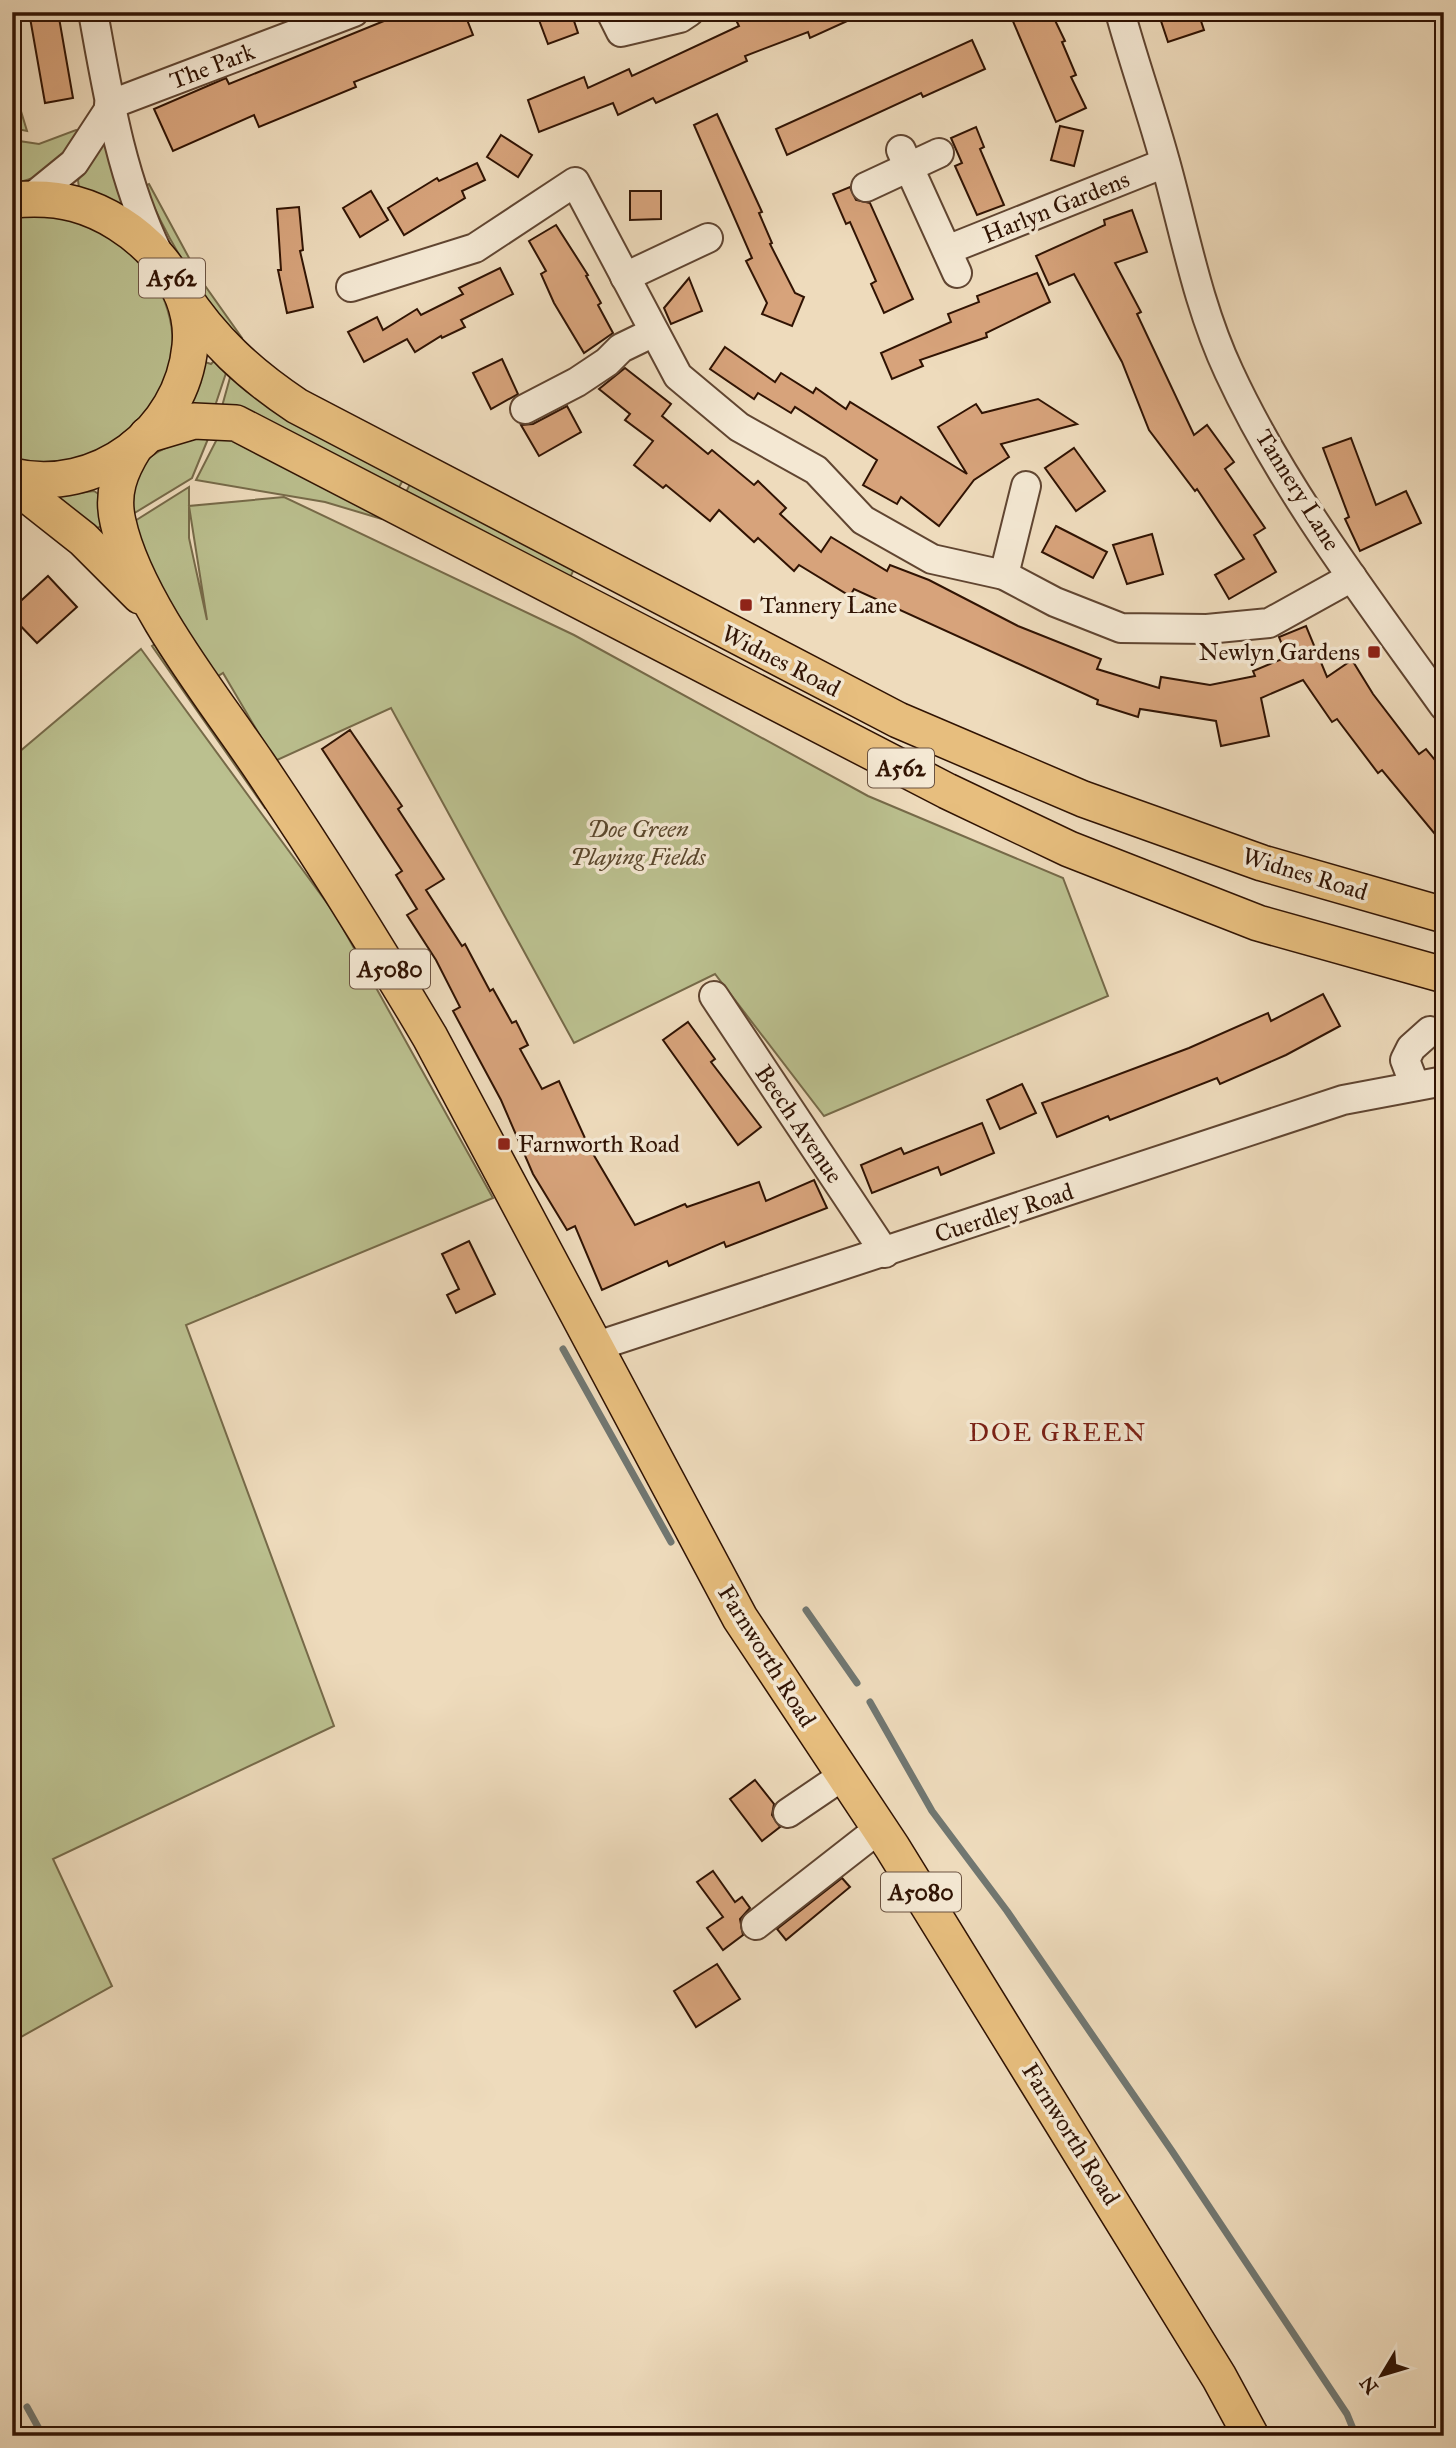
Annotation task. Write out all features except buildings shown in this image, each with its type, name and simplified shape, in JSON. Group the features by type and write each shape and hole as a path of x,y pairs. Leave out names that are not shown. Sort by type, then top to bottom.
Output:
{"main road":[{"name":"A562","path":"12,476 34,479 77,477 118,461 141,441 178,392 191,344 181,292 162,261 139,239 97,211 55,199 22,199"},
{"name":"Widnes Road","path":"181,292 216,342 264,384 297,406 898,720 1083,799 1249,859 1444,915"},
{"name":"Widnes Road","path":"141,441 194,421 236,423 935,785 1069,849 1258,923 1444,975"},
{"name":"Farnworth Road","path":"141,441 119,477 115,506 124,543 155,610 375,943 430,1037 740,1618 880,1828 1154,2271 1251,2436"},
{"name":"Farnworth Road","path":"12,483 83,539 155,610"}],"street":[{"path":"93,12 110,107 138,207 162,261"},
{"name":"The Park","path":"110,107 354,12"},
{"path":"611,12 621,32 680,18 689,12"},
{"name":"Tannery Lane","path":"1120,12 1165,163 1192,270 1228,371 1266,440 1352,577 1444,706"},
{"path":"22,199 74,163 105,120 110,107"},
{"path":"866,187 904,158 939,153"},
{"name":"Harlyn Gardens","path":"904,158 952,262 1165,163"},
{"path":"351,287 475,248 575,182 678,376 739,427 816,470 863,520 932,559 1004,575 1055,602 1121,628 1208,629 1269,622 1352,577"},
{"path":"625,277 708,238"},
{"path":"525,409 577,382 607,362 621,348 654,332"},
{"path":"1004,575 1026,486"},
{"name":"Beech Avenue","path":"714,996 885,1253"},
{"path":"1415,1086 1405,1060 1411,1048 1430,1031"},
{"name":"Cuerdley Road","path":"594,1347 1343,1100 1444,1081"},
{"path":"788,1813 844,1775"},
{"path":"756,1924 880,1828"}],"green space":[{"path":"13,85 27,131 12,128"},
{"path":"76,130 80,131 75,141 53,166 34,178 12,183 12,140 39,144"},
{"path":"103,143 110,144 125,209 79,188 78,180"},
{"path":"149,184 201,280 242,338 237,344 175,248 145,186"},
{"path":"12,214 60,217 98,230 130,251 153,279 168,310 173,344 167,378 149,411 111,444 68,461 44,464 12,459"},
{"path":"215,360 227,370 214,409 187,409 205,362 211,364"},
{"path":"231,374 404,478 397,491 221,410"},
{"path":"210,434 192,478 128,517 134,480 141,467 161,450"},
{"path":"219,435 227,436 385,513 382,519 325,502 196,480"},
{"path":"411,482 575,567 568,582 404,496"},
{"name":"Doe Green Playing Fields","path":"189,487 189,506 284,497 574,635 868,796 1063,878 1108,996 824,1116 715,974 574,1043 391,708 275,761 223,673 215,678 176,615 130,524","holes":["189,506 207,620 189,538"]},
{"path":"94,491 100,495 104,525 93,530 53,496"},
{"path":"158,642 271,805 265,808 152,646"},
{"path":"141,649 335,914 493,1198 186,1325 334,1726 53,1859 112,1986 12,2042 12,758"}],"waterway":[{"path":"563,1349 671,1542"},
{"path":"806,1610 857,1683"},
{"path":"870,1702 932,1811 1007,1911 1172,2151 1347,2414 1356,2436"},
{"path":"12,2376 17,2388"},
{"path":"27,2407 43,2436"}],"place":[{"name":"Tannery Lane","path":"746,605"},
{"name":"Newlyn Gardens","path":"1374,652"},
{"name":"Farnworth Road","path":"504,1144"}],"district":[{"name":"DOE GREEN","path":"1058,1432"}]}
